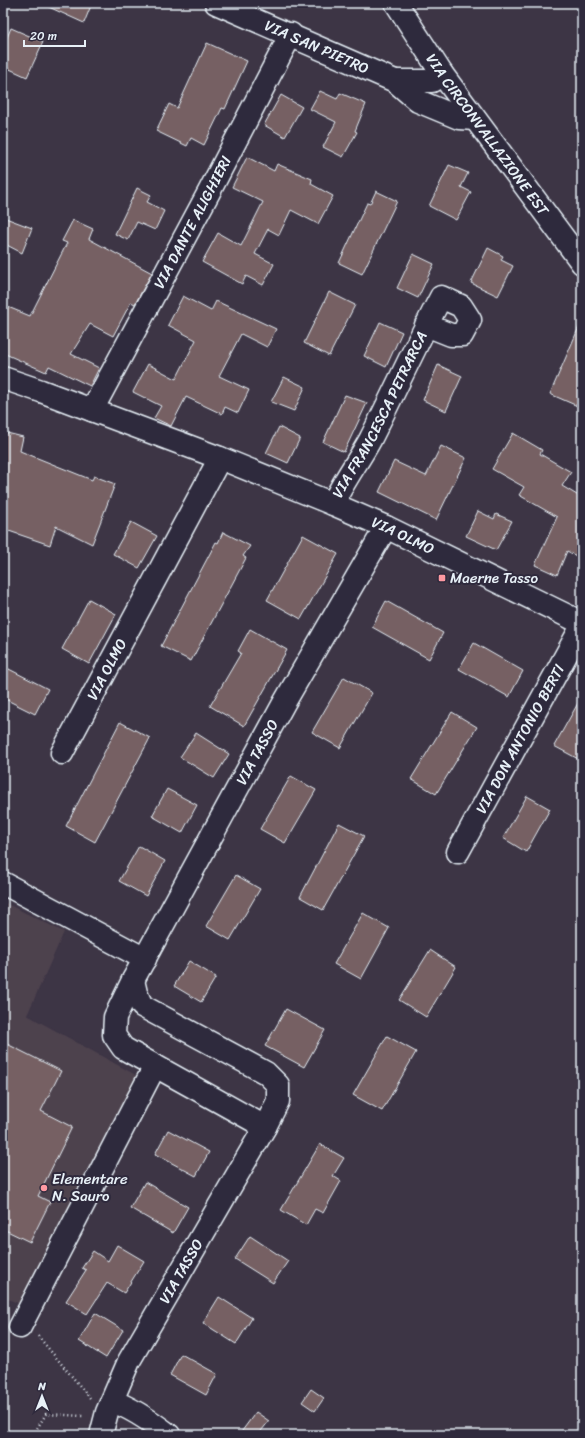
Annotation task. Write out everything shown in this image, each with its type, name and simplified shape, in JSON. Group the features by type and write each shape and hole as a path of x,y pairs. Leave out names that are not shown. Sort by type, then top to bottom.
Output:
{"street":[{"name":"VIA SAN PIETRO","path":"216,3 291,34 395,81 418,101 459,118 475,119"},
{"name":"VIA CIRCONVALLAZIONE EST","path":"396,3 442,74 582,263"},
{"name":"VIA DANTE ALIGHIERI","path":"92,410 291,34"},
{"name":"VIA SAN PIETRO","path":"395,81 432,81 442,74"},
{"name":"VIA FRANCESCA PETRARCA","path":"333,504 341,485 369,442 426,325"},
{"name":"VIA OLMO","path":"3,378 220,458 333,504 386,527 582,624"},
{"name":"VIA OLMO","path":"62,753 220,458"},
{"name":"VIA TASSO","path":"265,1127 123,1048 114,1035 115,1017 133,980 284,703 386,527"},
{"name":"VIA DON ANTONIO BERTI","path":"458,852 582,624"},
{"path":"3,883 145,960"},
{"name":"VIA TASSO","path":"100,1414 129,1361 265,1127 278,1101 278,1085 266,1073 142,1006 133,980"},
{"path":"20,1327 155,1066"},
{"path":"100,1414 127,1408 169,1435"}],"path":[{"path":"20,1327 35,1333 100,1414"},
{"path":"33,1435 46,1414 100,1414"}],"shaded area":[{"name":"Elementare N. Sauro","path":"3,902 64,932 27,1015 141,1078 25,1306 3,1297"}],"building":[{"path":"40,3 92,3 84,23"},
{"path":"11,28 43,42 27,77 3,66 3,47"},
{"path":"207,43 247,61 225,109 222,108 204,145 191,138 187,146 156,131 169,104 177,108"},
{"path":"320,91 337,99 340,93 366,104 355,131 357,132 343,157 323,147 336,122 310,109"},
{"path":"281,95 302,107 285,137 264,125"},
{"path":"247,157 274,171 277,164 312,179 311,184 333,196 318,224 291,210 279,235 268,229 255,254 274,264 263,285 246,276 242,284 202,262 218,233 241,246 263,202 232,187"},
{"path":"449,165 468,173 461,187 471,192 456,220 429,206"},
{"path":"137,188 151,195 147,202 164,211 155,230 137,222 128,240 115,234"},
{"path":"376,191 397,201 362,274 339,263 367,203 370,204"},
{"path":"3,217 32,228 22,253 3,243"},
{"path":"73,220 93,229 89,239 152,273 135,304 131,302 113,336 90,324 71,354 99,368 90,386 49,366 46,372 3,353 3,305 30,316 67,243 62,241"},
{"path":"488,248 503,256 501,260 513,266 498,296 471,283"},
{"path":"413,254 434,264 418,298 397,288"},
{"path":"329,292 355,305 329,356 304,343"},
{"path":"183,296 211,311 216,301 276,329 267,347 241,334 219,376 249,390 238,413 225,407 222,414 186,397 171,426 154,418 161,406 133,392 148,364 176,379 196,340 168,325"},
{"path":"582,320 582,408 550,394"},
{"path":"380,322 402,332 386,367 364,356"},
{"path":"438,365 462,376 446,411 423,400"},
{"path":"284,377 305,387 294,411 271,402"},
{"path":"345,395 367,403 344,452 323,442"},
{"path":"279,427 300,438 288,463 266,453"},
{"path":"3,432 23,437 20,451 92,480 94,476 115,484 92,544 56,526 50,545 3,529"},
{"path":"513,433 542,450 540,454 571,472 562,486 582,498 582,559 567,551 557,575 535,565 557,517 519,495 524,487 492,469"},
{"path":"441,446 466,458 436,520 379,492 394,461 426,476"},
{"path":"478,511 494,519 496,514 512,521 496,550 466,536"},
{"path":"131,522 157,536 139,568 113,554"},
{"path":"223,532 250,546 243,556 246,558 191,661 161,646 216,542 218,543"},
{"path":"303,535 338,554 301,619 267,600"},
{"path":"89,599 116,614 89,664 62,649"},
{"path":"386,601 443,633 429,659 372,627"},
{"path":"250,629 287,650 244,726 210,706 241,653 238,651"},
{"path":"474,643 523,671 509,697 459,669"},
{"path":"3,666 48,689 35,714 3,698"},
{"path":"344,677 372,693 340,748 312,732"},
{"path":"582,696 582,761 554,746"},
{"path":"452,712 477,727 436,794 411,779"},
{"path":"120,722 150,738 95,842 66,826"},
{"path":"196,733 229,754 214,778 180,757"},
{"path":"291,776 316,790 285,843 260,829"},
{"path":"167,789 197,805 182,833 152,816"},
{"path":"527,796 550,809 526,852 503,838"},
{"path":"339,823 364,836 323,910 300,897"},
{"path":"139,846 165,861 146,896 119,881"},
{"path":"236,875 260,889 230,940 206,926"},
{"path":"363,913 389,928 361,979 334,964"},
{"path":"430,950 456,967 426,1017 399,1000"},
{"path":"189,961 216,977 201,1002 174,986"},
{"path":"286,1009 325,1030 304,1067 265,1046"},
{"path":"387,1036 416,1052 382,1111 353,1095"},
{"path":"3,1042 61,1071 41,1111 72,1127 38,1196 50,1202 30,1242 3,1229"},
{"path":"168,1130 209,1152 196,1176 155,1154"},
{"path":"320,1144 344,1158 333,1176 341,1181 323,1213 315,1209 306,1225 281,1210"},
{"path":"145,1182 188,1207 173,1233 130,1208"},
{"path":"250,1236 288,1261 273,1283 235,1259"},
{"path":"117,1245 144,1261 124,1293 107,1283 87,1314 66,1301 86,1270 82,1268 93,1251 108,1261"},
{"path":"219,1297 252,1318 236,1344 203,1323"},
{"path":"95,1313 123,1330 106,1358 79,1341"},
{"path":"181,1354 217,1374 206,1395 170,1375"},
{"path":"311,1389 324,1398 315,1411 302,1402"},
{"path":"256,1412 269,1421 258,1435 239,1435"}],"place":[{"name":"Maerne Tasso","path":"442,578"},
{"name":"Elementare N. Sauro","path":"44,1188"}]}
